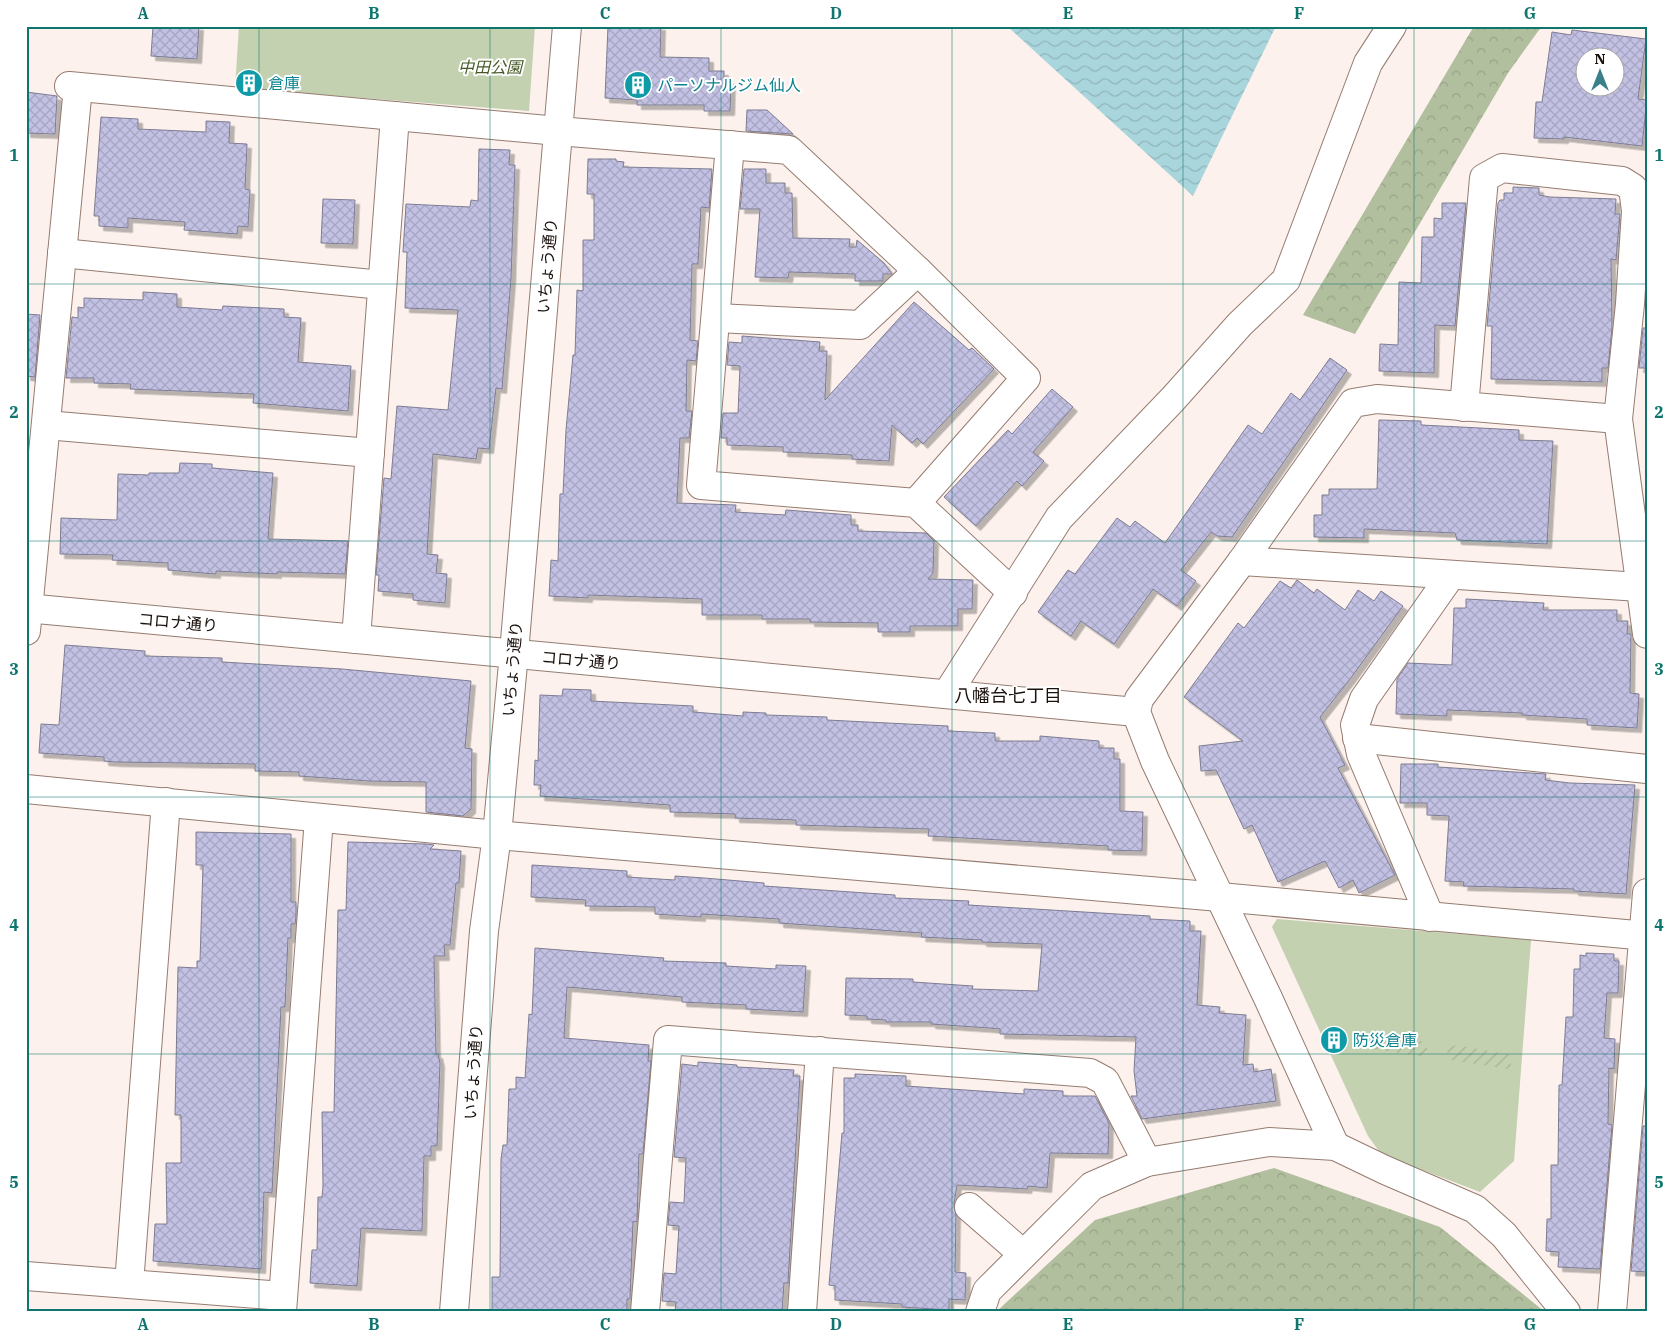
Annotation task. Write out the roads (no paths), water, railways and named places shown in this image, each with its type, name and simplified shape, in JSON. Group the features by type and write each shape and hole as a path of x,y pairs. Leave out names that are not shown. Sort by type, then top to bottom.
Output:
{"street":[{"name":"いちょう通り","path":"454,1312 484,931 497,834 514,653 567,26"},
{"path":"947,694 1059,518 1173,399 1240,324 1286,280 1368,63 1392,26"},
{"path":"27,616 62,253 74,87 225,91 395,116 789,150 918,271 1026,378 916,503"},
{"path":"356,639 395,116"},
{"path":"730,145 701,485 916,503 1013,593"},
{"path":"1464,407 1484,178 1502,168 1622,181 1633,188 1636,211 1635,230 1618,419 1647,634"},
{"path":"62,253 382,286"},
{"path":"716,318 860,325 918,271"},
{"path":"1335,1146 1155,761 1136,712 1139,699 1242,561 1352,403 1376,399 1618,419"},
{"path":"46,425 370,453"},
{"path":"1242,561 1640,587"},
{"path":"1430,917 1361,754 1355,725 1364,699 1451,575"},
{"name":"コロナ通り","path":"27,616 356,639 1136,712"},
{"path":"1357,738 1647,770"},
{"path":"26,789 319,818 1644,936"},
{"path":"129,1284 166,802"},
{"path":"26,1276 129,1284 283,1304 319,818"},
{"path":"1612,1312 1647,893"},
{"path":"645,1312 668,1040 1090,1072 1105,1082 1146,1162"},
{"path":"802,1312 820,1051"},
{"path":"980,1312 987,1291 1092,1186 1146,1162 1269,1142 1335,1146 1385,1170 1476,1209 1504,1236 1566,1312"},
{"path":"969,1207 1023,1254"}],"water":[{"path":"1007,26 1276,26 1193,196"}],"place":[{"name":"倉庫","path":"249,83"},
{"name":"パーソナルジム仙人","path":"638,85"},
{"name":"防災倉庫","path":"1334,1040"}],"district":[{"name":"八幡台七丁目","path":"1008,696"}],"park label":[{"name":"中田公園","path":"490,67"}]}
